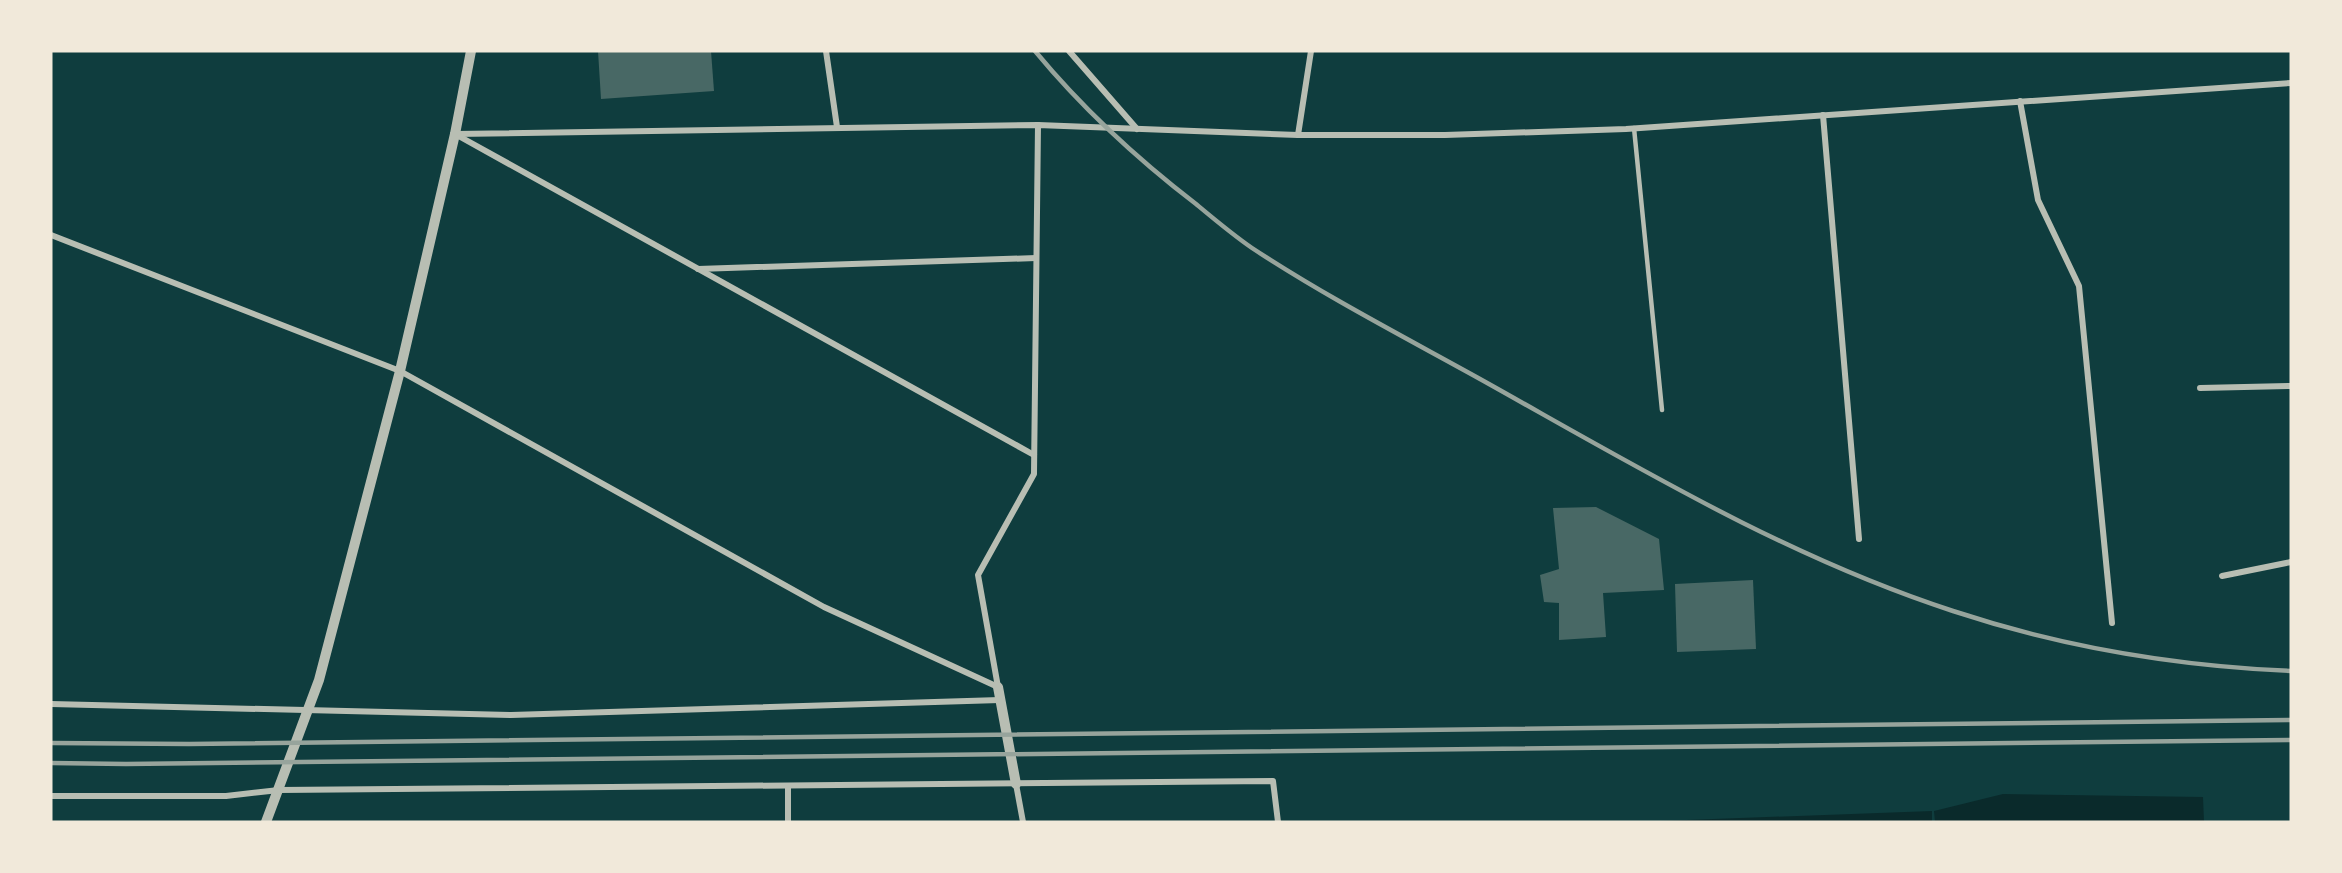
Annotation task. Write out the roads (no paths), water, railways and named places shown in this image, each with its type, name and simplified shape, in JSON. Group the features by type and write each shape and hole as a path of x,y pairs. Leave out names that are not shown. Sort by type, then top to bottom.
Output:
{"street":[{"path":"266,822 310,709 400,370 455,134 471,51"},
{"path":"826,51 837,128"},
{"path":"1069,51 1137,129"},
{"path":"1298,135 1311,51"},
{"path":"455,134 1038,125 1298,135 1445,135 1634,128 2291,83"},
{"path":"2020,101 2038,200 2079,286 2112,623"},
{"path":"1823,115 1859,539"},
{"path":"1023,822 978,575 1034,474 1038,125"},
{"path":"455,134 1034,454"},
{"path":"51,235 400,370 824,608 998,687"},
{"path":"698,269 1036,258"},
{"path":"2200,388 2291,386"},
{"path":"2222,576 2291,562"},
{"path":"51,704 511,715 1000,700"},
{"path":"51,796 226,796 279,790 1273,781 1278,822"},
{"path":"788,786 788,822"}],"lane":[{"path":"1634,128 1662,410"}],"water":[{"path":"2003,794 2203,797 2204,822 1935,822 1934,811"},
{"path":"1932,811 1932,822 1656,822 1660,821"}],"railway":[{"path":"1035,51 1091,113 1131,151 1252,248 1340,301 1658,479 1774,538 1892,589 1953,611 2036,635 2120,653 2162,659 2205,665 2291,671"},
{"path":"51,743 189,744 2291,720"},
{"path":"51,763 2291,740"}]}
